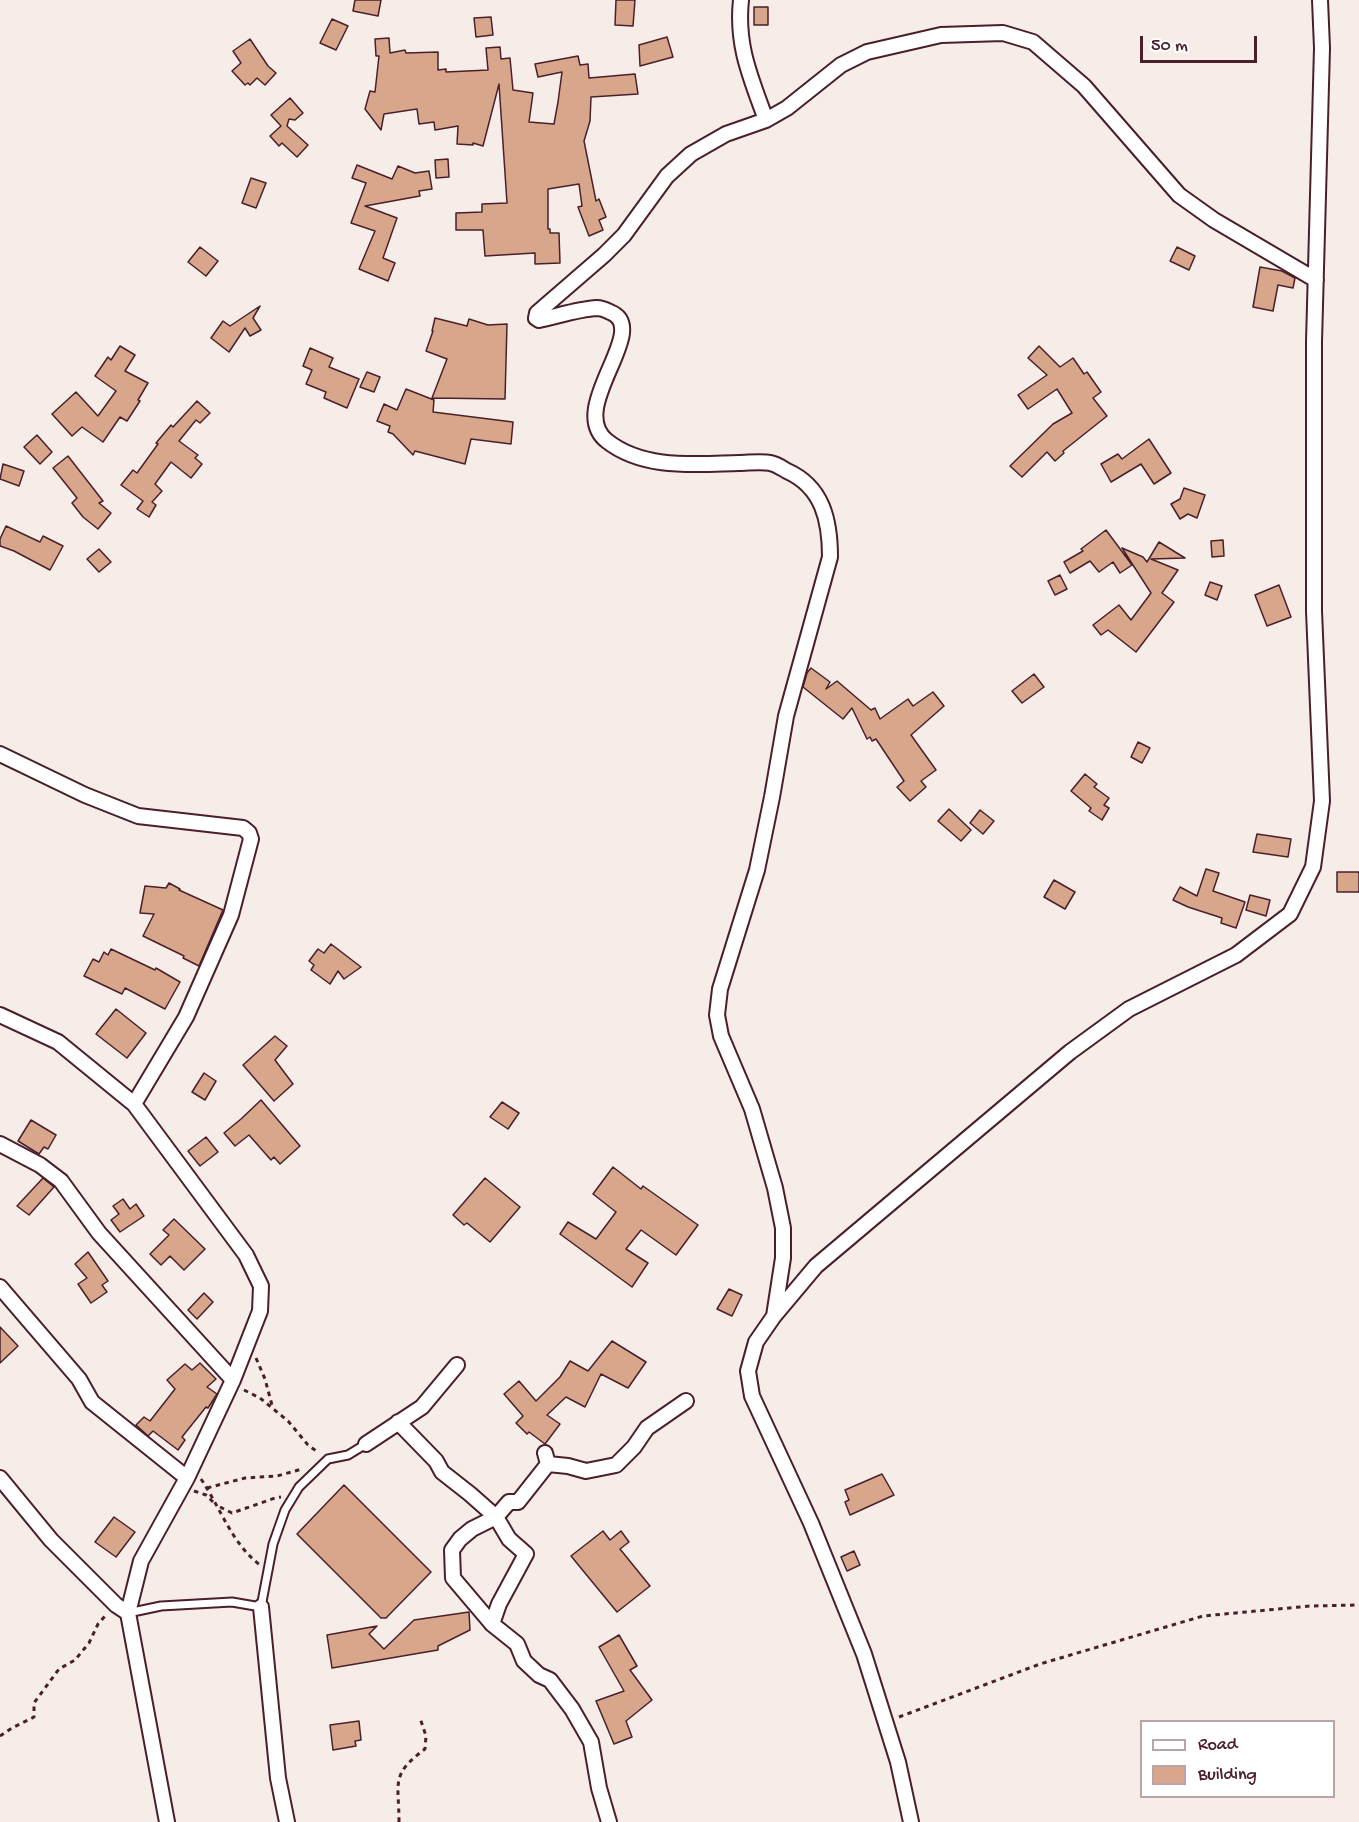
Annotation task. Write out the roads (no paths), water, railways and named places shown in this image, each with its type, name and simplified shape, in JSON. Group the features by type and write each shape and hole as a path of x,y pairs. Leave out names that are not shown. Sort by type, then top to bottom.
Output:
{"street":[{"path":"741,0 739,22 742,54 766,120"},
{"path":"911,1822 898,1762 864,1654 811,1523 752,1396 748,1371 756,1342 774,1316 816,1266 1070,1052 1128,1009 1236,955 1290,914 1313,867 1322,801 1314,611 1316,280 1322,48 1320,0"},
{"path":"774,1316 783,1258 783,1228 775,1188 752,1109 721,1036 717,1015 720,989 757,870 786,716 830,557 830,531 818,495 798,476 770,463 671,464 628,455 605,440 595,424 597,401 623,333 621,320 617,314 599,307 539,320 536,318 537,314 624,235 667,176 691,154 726,134 766,120 787,108 840,65 867,52 941,35 1003,33 1033,42 1084,86 1179,195 1214,220 1316,280"},
{"path":"0,754 85,795 138,816 243,828 249,833 251,839 231,915 186,1017 134,1104"},
{"path":"0,1015 58,1042 134,1104 246,1255 261,1286 260,1311 233,1380 187,1477 141,1562 128,1613 167,1822"},
{"path":"0,1144 40,1165 61,1181 99,1233 233,1380"},
{"path":"0,1287 80,1379 92,1402 187,1477"},
{"path":"366,1444 422,1407 457,1365"},
{"path":"609,1822 599,1788 591,1742 572,1709 550,1680 539,1675 524,1661 517,1644 492,1624 453,1578 452,1550 460,1539 472,1529 496,1517 509,1502 518,1502 547,1458 586,1471 616,1465 634,1447 647,1428 686,1401"},
{"path":"398,1422 436,1461 442,1472 496,1517 509,1539 526,1554 499,1604 492,1624"},
{"path":"0,1478 51,1540 116,1605 128,1613"},
{"path":"261,1607 278,1778 286,1822"}],"lane":[{"path":"128,1613 161,1606 232,1602 261,1607 267,1570 285,1510 292,1497 316,1468 327,1459 348,1455 366,1444"}]}
